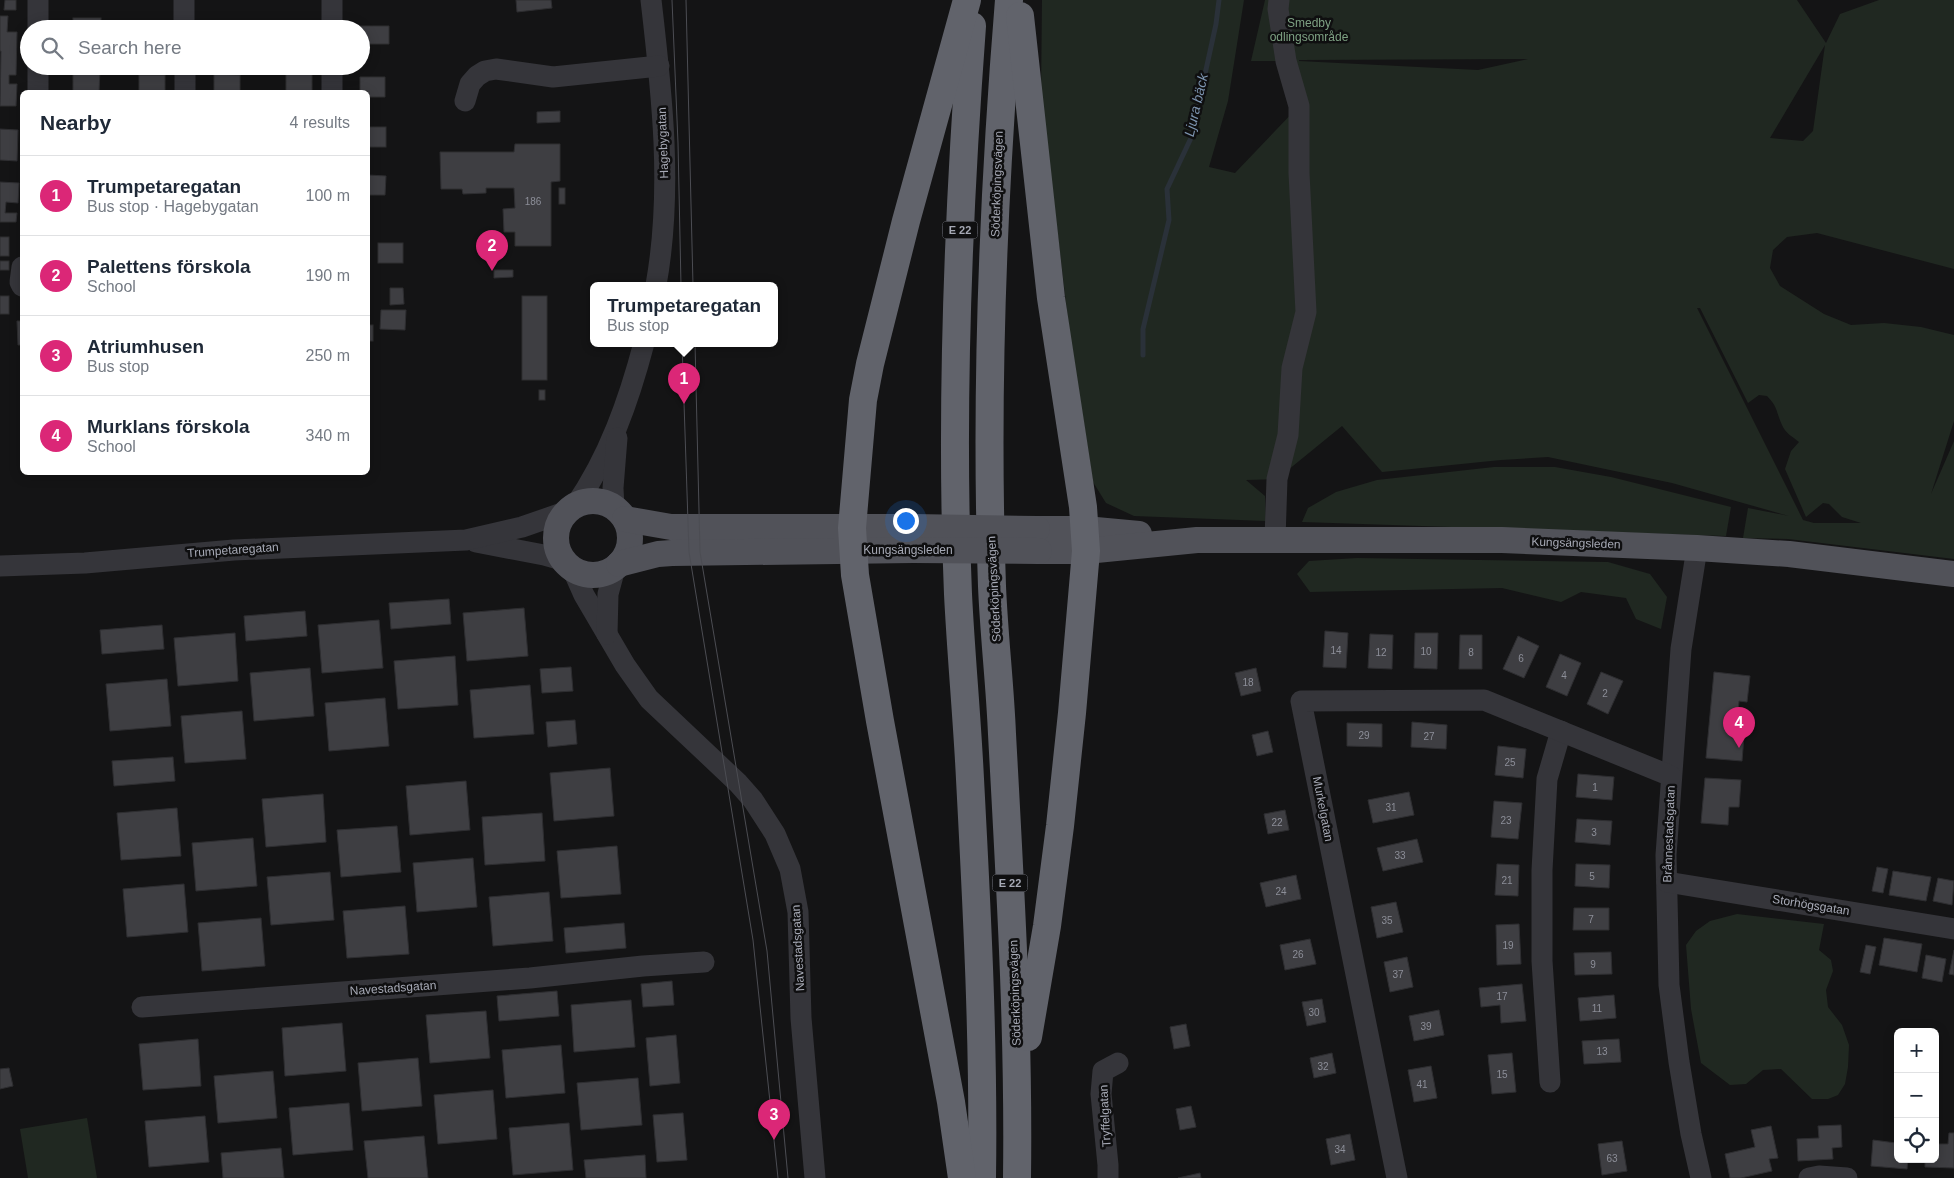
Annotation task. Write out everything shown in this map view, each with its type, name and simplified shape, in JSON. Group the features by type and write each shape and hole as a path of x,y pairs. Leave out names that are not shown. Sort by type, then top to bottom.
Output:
{"highway":[{"path":"962,1178 951,1102 880,721 856,575 853,539 862,400 906,221 967,0"},
{"name":"E 22","path":"974,0 962,180 957,294 956,461 958,594 970,781 981,1049 982,1178"},
{"name":"Söderköpingsvägen","path":"1009,0 997,167 989,460 992,588 1014,958 1018,1098 1017,1178"},
{"path":"1018,0 1050,288 1086,540 1075,684 1060,826 1047,926 1018,1098"}],"main road":[{"path":"599,502 619,513 628,527 630,538 629,549 617,566 600,574 590,575 568,565 560,555 557,543 557,530 562,519 571,509 583,503 599,502"},
{"name":"Kungsängsleden","path":"619,513 671,527 853,539 1502,540 1697,548 1788,554 1954,574"},
{"name":"Kungsängsleden","path":"617,566 658,554 853,539"}],"street":[{"path":"38,0 38,20"},
{"path":"184,0 184,20"},
{"path":"332,0 332,20"},
{"name":"Hagebygatan","path":"651,0 659,66 666,172 660,264 657,282"},
{"path":"1275,539 1277,479 1288,435 1292,368 1306,312 1299,173 1299,106 1286,60 1278,9 1279,0"},
{"path":"465,101 470,84 477,76 485,71 496,69 553,77 659,66"},
{"path":"38,75 38,90"},
{"path":"185,75 185,90"},
{"path":"332,75 332,90"},
{"path":"571,509 588,488 617,429 643,347"},
{"path":"617,429 613,488 619,513"},
{"name":"Trumpetaregatan","path":"5,566 84,563 234,550 466,540 522,527 571,509"},
{"name":"Trumpetaregatan","path":"466,540 544,555 568,565"},
{"name":"Brånnestadsgatan","path":"1697,548 1681,649 1666,855 1669,985 1691,1134 1702,1178"},
{"name":"Navestadsgatan","path":"568,565 625,665 648,699 738,783 753,800 775,834 790,869 798,912 801,1018 815,1178"},
{"path":"607,634 608,594 617,566"},
{"name":"Murkelgatan","path":"1397,1178 1301,701 1484,700 1671,776"},
{"path":"1550,1082 1542,961 1542,870 1548,779 1561,731"},
{"name":"Storhögsgatan","path":"1667,882 1954,929"},
{"name":"Navestadsgatan","path":"142,1007 530,978 643,966 704,962"},
{"name":"Tryffelgatan","path":"1108,1178 1101,1094 1103,1071 1118,1064"},
{"path":"1809,1178 1828,1176 1848,1178"}],"green space":[{"name":"Smedby odlingsområde","path":"1042,0 1244,0 1228,101 1209,167 1235,173 1299,106 1286,61 1251,61 1265,0 1797,0 1826,43 1840,14 1879,0 1954,0 1954,269 1817,233 1787,237 1773,250 1770,268 1780,286 1824,314 1851,325 1884,323 1921,327 1954,335 1954,421 1931,494 1954,441 1954,559 1788,539 1743,538 1748,508 1789,516 1672,483 1548,457 1382,472 1342,426 1277,479 1246,480 1265,496 1266,521 1134,516 1106,503 1093,482 1069,328 1041,94","holes":["1825,45 1813,131 1803,141 1770,138","1528,59 1478,70 1299,61 1299,60","1697,308 1700,308 1748,403 1759,395 1767,396 1775,407 1785,430 1799,442 1791,451 1785,469 1806,517 1823,503 1829,504 1842,517 1861,523 1814,523 1803,520"]},
{"path":"1494,467 1555,467 1611,477 1731,507 1726,536 1302,522 1308,508 1336,492 1377,480"},
{"path":"1357,558 1608,562 1650,574 1667,597 1661,629 1636,619 1626,598 1581,592 1561,602 1502,588 1310,592 1297,574 1309,561"},
{"path":"1737,914 1824,924 1819,950 1831,960 1833,971 1826,990 1828,1007 1842,1025 1849,1045 1845,1084 1838,1095 1828,1099 1812,1099 1781,1069 1763,1070 1746,1084 1730,1085 1701,1063 1691,1009 1686,945 1696,931 1710,921"},
{"path":"87,1118 97,1178 28,1178 20,1129"}],"building":[{"path":"5,0 16,0 16,10 4,10"},
{"path":"516,0 551,0 552,8 517,12"},
{"path":"0,16 8,16 7,32 17,32 16,75 9,75 9,84 17,84 16,106 0,106"},
{"path":"73,18 101,18 101,20 73,20"},
{"path":"370,26 389,26 389,44 370,44"},
{"path":"73,75 100,75 99,90 73,90"},
{"path":"139,75 165,75 165,90 139,90"},
{"path":"214,75 240,75 240,90 214,90"},
{"path":"286,75 312,75 312,90 286,90"},
{"path":"360,77 385,77 385,97 370,97 370,90 360,90"},
{"path":"560,111 560,122 537,123 537,112"},
{"path":"370,127 386,127 386,147 370,147"},
{"path":"0,129 18,130 17,161 0,160"},
{"path":"515,144 560,144 560,181 551,182 551,246 515,246 515,232 504,232 503,209 515,208 514,188 486,188 486,193 463,194 462,189 441,189 440,152 514,152"},
{"path":"370,175 386,176 385,195 370,195"},
{"path":"0,182 19,183 18,203 6,202 5,213 17,213 16,222 0,222"},
{"path":"559,188 565,188 565,204 559,204"},
{"path":"0,237 9,237 9,256 0,256"},
{"path":"378,243 403,243 403,263 378,263"},
{"path":"0,261 9,261 9,270 0,270"},
{"path":"494,270 513,270 513,277 494,278"},
{"path":"390,288 403,288 404,304 390,305"},
{"path":"0,296 9,296 9,314 0,314"},
{"path":"522,296 547,296 547,380 522,380"},
{"path":"381,310 406,310 405,330 380,329"},
{"path":"17,321 20,321 20,345 18,345"},
{"path":"370,325 373,325 373,341 370,341"},
{"path":"539,390 545,390 545,400 539,400"},
{"path":"449,599 451,624 391,629 389,603"},
{"path":"524,608 528,656 467,661 463,613"},
{"path":"305,611 307,636 246,641 244,616"},
{"path":"379,620 383,668 322,673 318,625"},
{"path":"162,625 164,649 102,654 100,630"},
{"path":"1325,631 1348,633 1346,668 1323,667"},
{"path":"235,633 238,681 178,686 174,638"},
{"path":"1415,633 1438,633 1437,669 1414,668"},
{"path":"1370,634 1393,635 1392,669 1368,668"},
{"path":"1460,635 1482,635 1482,669 1459,669"},
{"path":"1518,636 1539,646 1524,678 1503,669"},
{"path":"1560,654 1581,663 1567,696 1546,687"},
{"path":"455,656 458,705 398,709 394,661"},
{"path":"571,667 573,691 542,693 540,669"},
{"path":"310,668 314,716 254,721 250,673"},
{"path":"1256,668 1261,691 1241,696 1235,673"},
{"path":"1601,672 1623,681 1608,714 1587,704"},
{"path":"1714,672 1750,676 1747,702 1739,701 1736,735 1744,736 1742,761 1706,758"},
{"path":"167,679 171,726 110,731 106,684"},
{"path":"530,685 534,734 474,738 470,690"},
{"path":"385,698 389,746 329,751 325,703"},
{"path":"242,711 246,759 185,763 181,716"},
{"path":"575,720 577,744 548,747 546,722"},
{"path":"1412,722 1447,725 1446,749 1411,747"},
{"path":"1347,723 1382,724 1382,747 1347,746"},
{"path":"1268,731 1273,752 1257,756 1252,735"},
{"path":"1498,746 1526,749 1523,778 1495,775"},
{"path":"173,757 175,781 114,786 112,761"},
{"path":"610,768 614,816 554,821 550,773"},
{"path":"1578,774 1614,777 1612,800 1576,797"},
{"path":"1705,778 1741,780 1739,807 1729,807 1728,825 1701,823"},
{"path":"466,781 470,830 410,835 406,786"},
{"path":"1409,792 1414,815 1373,823 1368,800"},
{"path":"323,794 326,842 266,847 262,799"},
{"path":"1494,801 1522,803 1518,839 1491,837"},
{"path":"177,808 181,856 121,860 117,813"},
{"path":"1285,810 1289,830 1268,834 1264,814"},
{"path":"542,813 545,861 485,865 482,817"},
{"path":"1577,819 1612,821 1610,845 1575,842"},
{"path":"397,826 401,872 341,877 337,830"},
{"path":"253,838 257,886 196,891 192,843"},
{"path":"1417,839 1423,862 1383,871 1377,848"},
{"path":"617,846 621,894 561,898 557,851"},
{"path":"473,858 477,907 417,912 413,863"},
{"path":"1497,864 1519,865 1518,896 1495,895"},
{"path":"1576,864 1610,865 1609,888 1575,886"},
{"path":"1877,867 1888,869 1883,893 1872,891"},
{"path":"1893,871 1931,877 1926,901 1889,895"},
{"path":"330,872 334,920 271,925 267,877"},
{"path":"1296,875 1301,899 1266,907 1260,883"},
{"path":"1938,878 1954,881 1952,905 1933,901"},
{"path":"184,884 188,932 127,937 123,889"},
{"path":"549,892 553,941 493,946 489,897"},
{"path":"1396,902 1403,932 1377,938 1371,907"},
{"path":"405,906 409,954 347,958 343,911"},
{"path":"1574,908 1609,908 1609,930 1573,930"},
{"path":"261,918 265,966 202,971 198,923"},
{"path":"624,923 626,948 566,953 564,928"},
{"path":"1519,924 1521,964 1497,965 1496,925"},
{"path":"1884,938 1922,944 1917,972 1879,965"},
{"path":"1310,939 1316,964 1285,970 1280,945"},
{"path":"1866,945 1876,947 1870,974 1860,972"},
{"path":"1954,950 1954,975 1949,974"},
{"path":"1611,952 1612,974 1575,975 1574,953"},
{"path":"1926,955 1946,959 1942,982 1922,978"},
{"path":"1407,957 1413,987 1390,992 1384,962"},
{"path":"672,981 674,1005 643,1007 641,984"},
{"path":"1522,984 1526,1021 1501,1023 1500,1005 1481,1007 1479,988"},
{"path":"557,991 559,1016 499,1021 497,996"},
{"path":"1614,995 1616,1018 1580,1021 1578,998"},
{"path":"1322,999 1326,1022 1307,1026 1302,1002"},
{"path":"631,1000 635,1047 574,1052 571,1005"},
{"path":"1439,1010 1444,1035 1414,1041 1409,1016"},
{"path":"486,1011 490,1058 430,1063 426,1015"},
{"path":"342,1023 346,1071 285,1076 282,1028"},
{"path":"1186,1024 1190,1046 1174,1049 1170,1027"},
{"path":"676,1035 680,1083 650,1086 646,1038"},
{"path":"198,1039 201,1086 143,1090 139,1044"},
{"path":"1619,1039 1621,1062 1584,1064 1582,1041"},
{"path":"561,1045 565,1093 506,1098 502,1050"},
{"path":"1332,1053 1336,1073 1314,1078 1310,1058"},
{"path":"1512,1053 1516,1092 1492,1094 1488,1055"},
{"path":"418,1058 422,1106 362,1111 358,1063"},
{"path":"1431,1066 1437,1098 1414,1102 1408,1070"},
{"path":"9,1068 13,1086 0,1089 0,1069"},
{"path":"273,1071 277,1118 218,1123 214,1076"},
{"path":"638,1078 642,1125 581,1130 577,1083"},
{"path":"493,1090 497,1139 438,1144 434,1095"},
{"path":"349,1103 353,1150 293,1155 289,1108"},
{"path":"1191,1106 1196,1127 1180,1130 1176,1109"},
{"path":"683,1113 687,1160 657,1162 653,1115"},
{"path":"205,1116 209,1162 149,1167 145,1121"},
{"path":"569,1123 573,1170 513,1175 509,1128"},
{"path":"1841,1125 1842,1147 1832,1148 1833,1159 1798,1161 1797,1139 1819,1138 1818,1126"},
{"path":"1771,1126 1778,1158 1769,1159 1772,1171 1741,1178 1730,1178 1725,1154 1755,1147 1751,1130"},
{"path":"1949,1133 1954,1133 1954,1168 1925,1167 1925,1163 1939,1163 1939,1144 1948,1144"},
{"path":"1350,1134 1355,1160 1331,1165 1326,1139"},
{"path":"424,1136 428,1178 368,1178 364,1141"},
{"path":"1873,1140 1894,1143 1894,1163 1908,1163 1907,1169 1871,1166"},
{"path":"1622,1141 1627,1171 1602,1175 1598,1144"},
{"path":"281,1148 284,1178 223,1178 221,1153"},
{"path":"645,1155 646,1178 586,1178 584,1160"},
{"path":"1200,1173 1201,1178 1178,1178"}],"waterway":[{"name":"Ljura bäck","path":"1143,355 1143,329 1169,220 1167,189 1191,138 1216,24 1219,0"}],"tram line":[{"path":"672,0 681,282"},
{"path":"686,0 693,282"},
{"path":"682,347 689,552 753,940 778,1178"},
{"path":"695,347 700,552 767,951 788,1178"}],"place":[{"name":"Palettens förskola","path":"492,271"},
{"name":"Trumpetaregatan","path":"684,404"},
{"name":"Murklans förskola","path":"1739,748"},
{"name":"Atriumhusen","path":"774,1140"}]}
